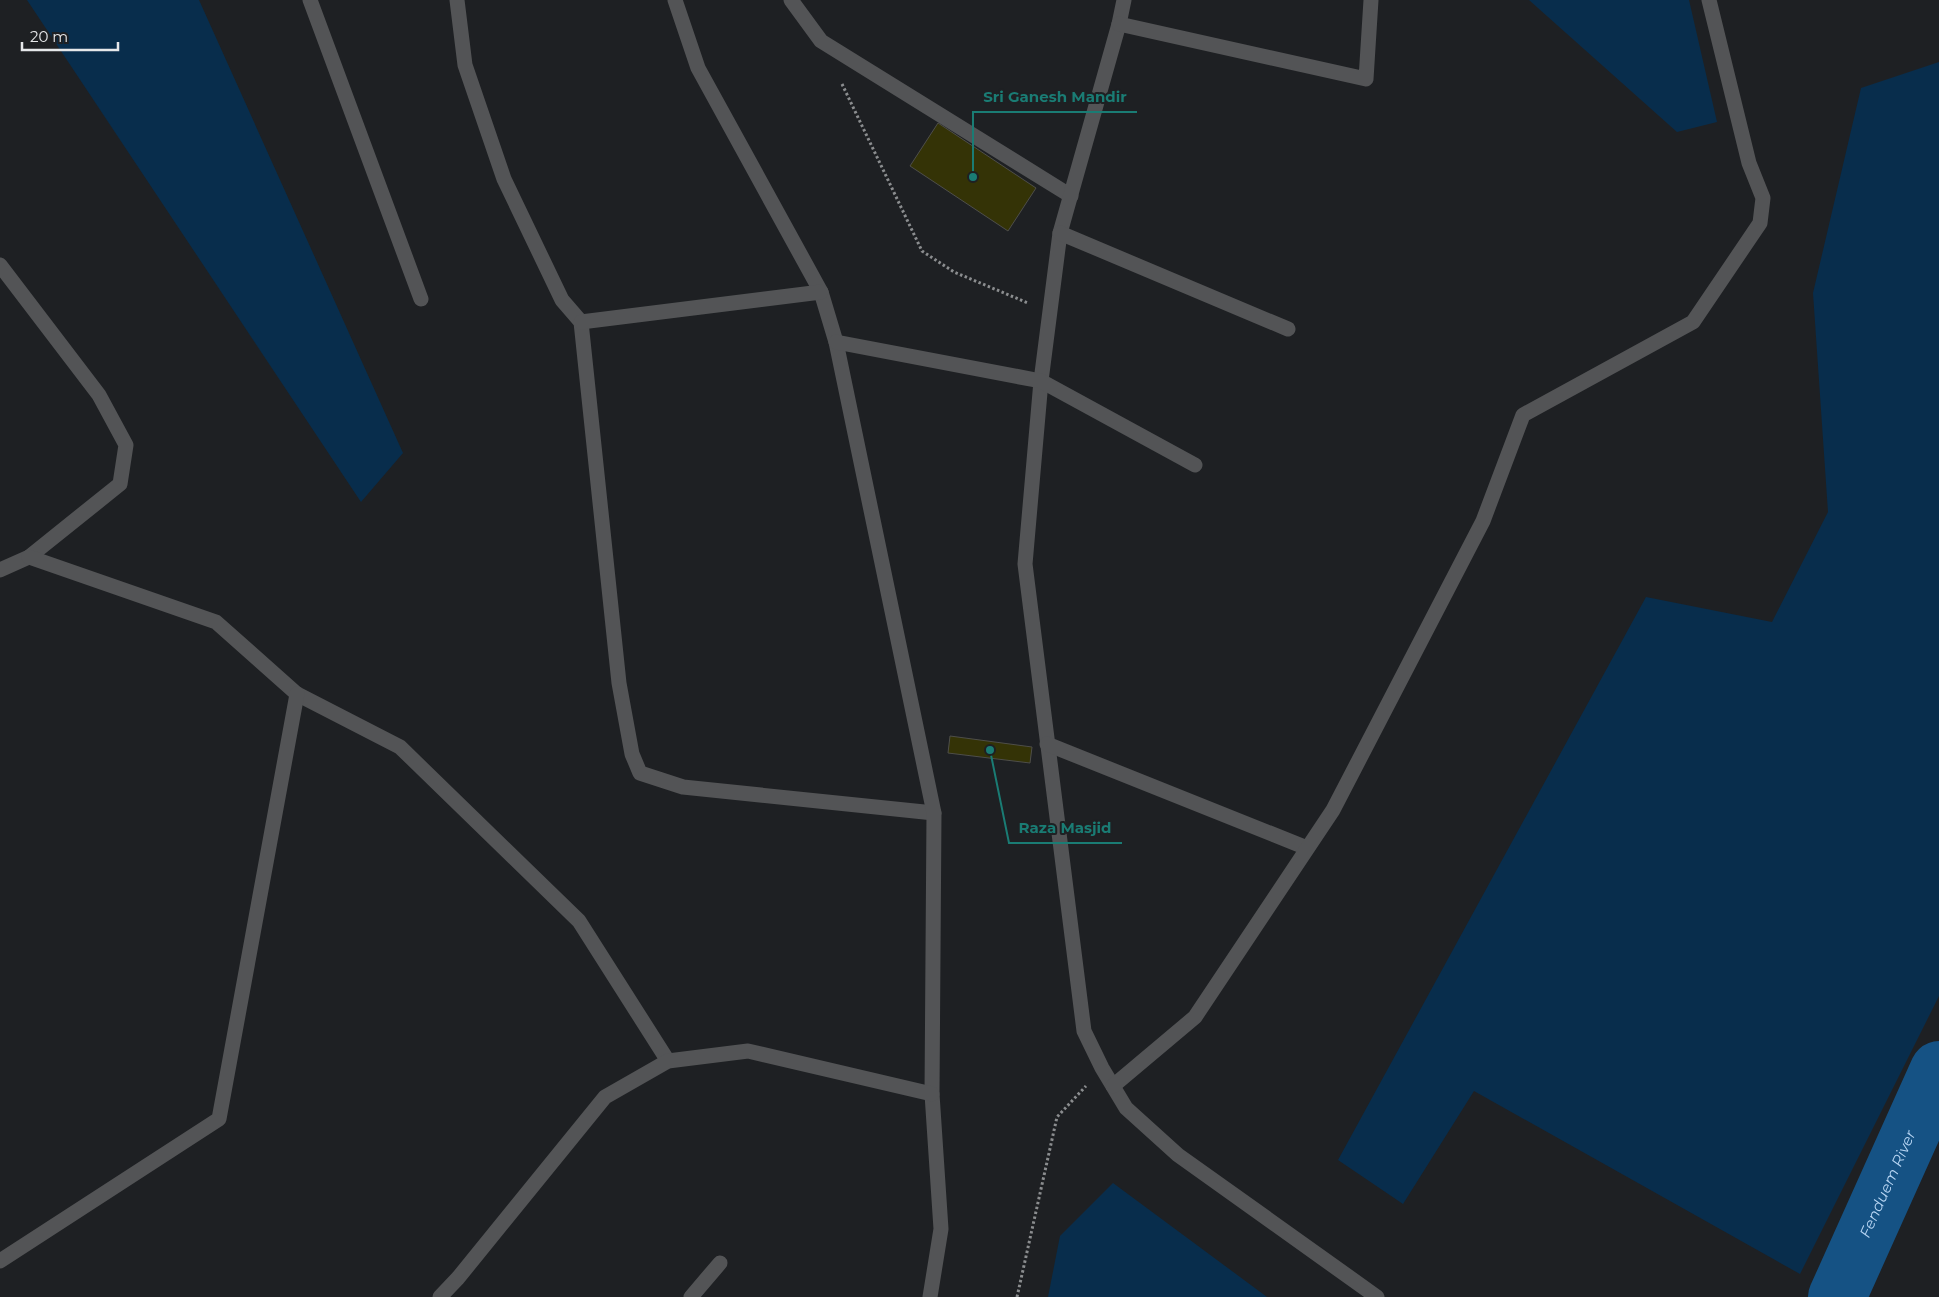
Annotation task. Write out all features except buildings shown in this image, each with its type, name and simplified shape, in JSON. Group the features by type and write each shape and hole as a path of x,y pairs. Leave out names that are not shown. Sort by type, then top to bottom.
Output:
{"street":[{"path":"310,0 421,299"},
{"path":"457,0 465,65 504,179 562,300 581,322 619,683 632,754 640,772 683,787 934,813"},
{"path":"675,0 698,68 821,292 836,342 934,813 932,1094 941,1228 930,1297"},
{"path":"791,0 821,41 1070,196"},
{"path":"1124,0 1119,24 1060,233 1041,381 1025,564 1084,1031 1102,1068 1126,1108 1178,1155 1377,1297"},
{"path":"1119,24 1366,79 1371,0"},
{"path":"1114,1086 1195,1017 1333,810 1483,521 1523,415 1693,322 1760,223 1763,198 1749,163 1709,0"},
{"path":"1060,233 1288,329"},
{"path":"0,265 98,395 126,445 120,484 30,557 0,570"},
{"path":"581,322 821,292"},
{"path":"836,342 1041,381 1195,465"},
{"path":"30,557 216,622 298,694 400,747 578,921 668,1061"},
{"path":"0,1261 219,1119 298,694"},
{"path":"1047,744 1307,848"},
{"path":"440,1297 458,1278 606,1097 668,1061 748,1051 932,1094"},
{"path":"691,1297 720,1263"}],"path":[{"path":"821,41 922,251 954,272 1049,312"},
{"path":"1017,1297 1057,1117 1102,1068"}],"shaded area":[{"path":"27,0 199,0 403,453 361,502"},
{"path":"1529,0 1689,0 1717,122 1677,132"},
{"path":"1939,62 1939,996 1800,1274 1474,1091 1403,1204 1338,1160 1646,597 1772,622 1828,512 1813,293 1861,88"},
{"path":"1113,1183 1267,1297 1048,1297 1060,1236"}],"waterway":[{"name":"Fenduem River","path":"1837,1297 1939,1070"}],"place":[{"name":"Sri Ganesh Mandir","path":"973,177"},
{"name":"Raza Masjid","path":"990,750"}]}
